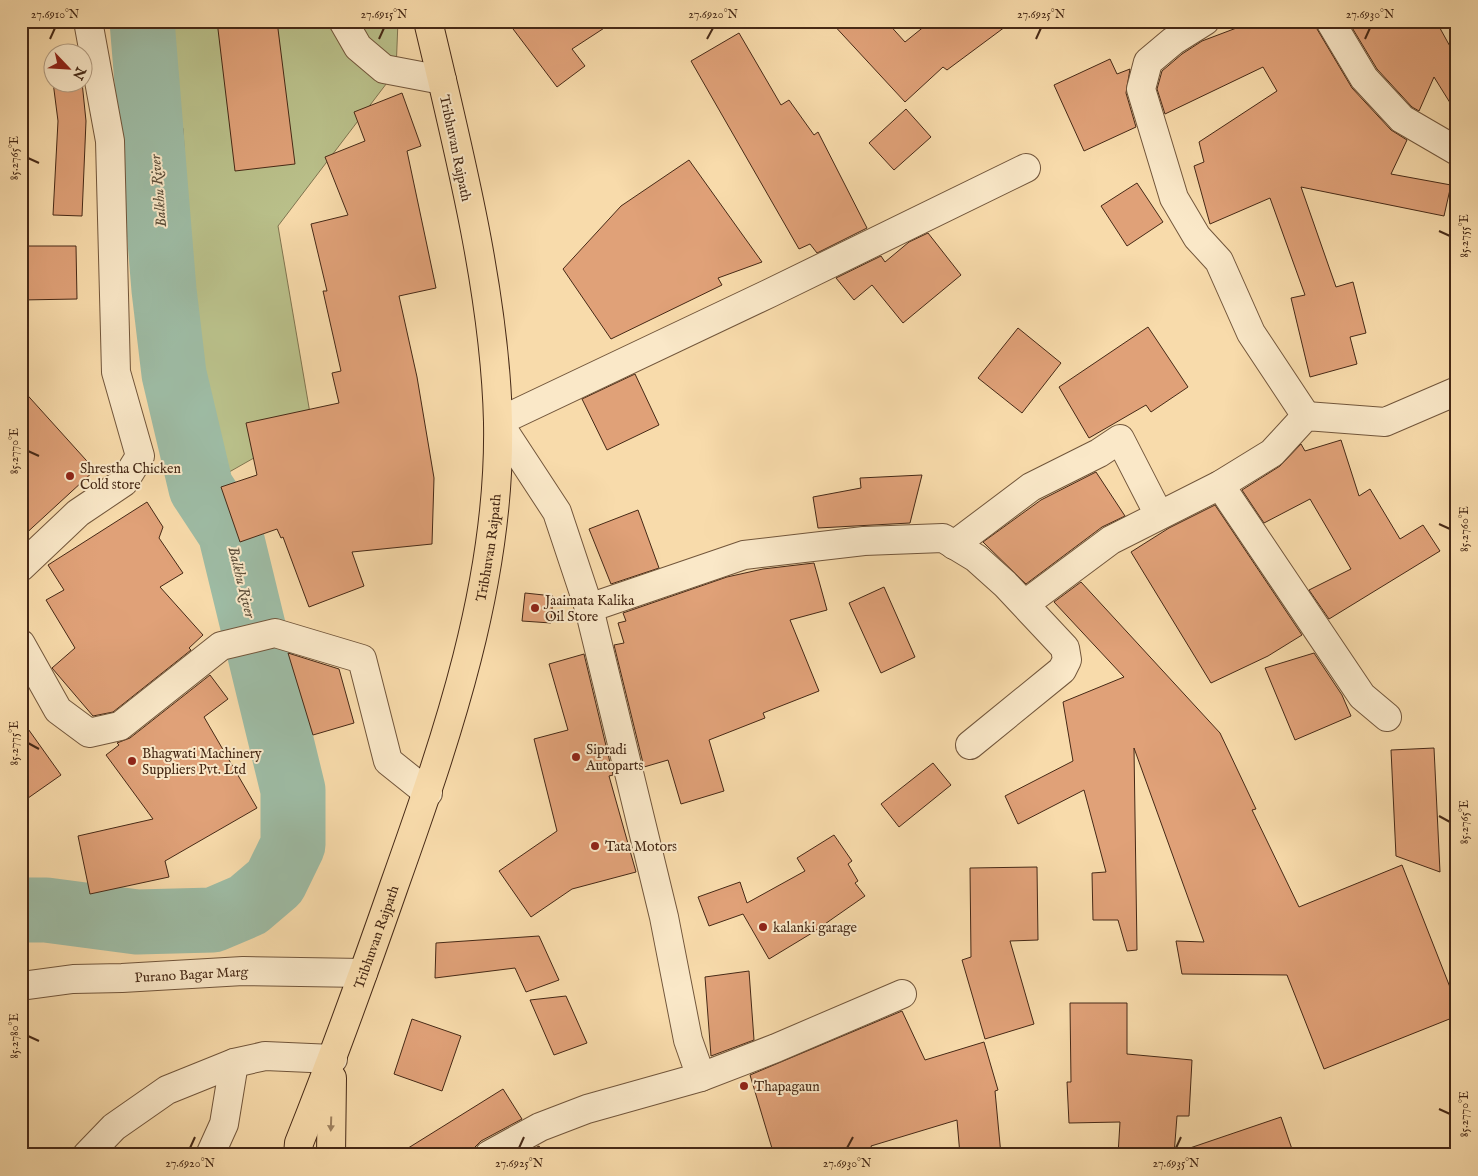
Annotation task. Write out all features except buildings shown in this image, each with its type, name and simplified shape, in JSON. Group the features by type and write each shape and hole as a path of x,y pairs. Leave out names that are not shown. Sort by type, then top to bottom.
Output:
{"highway":[{"name":"Tribhuvan Rajpath","path":"298,1155 299,1143 333,1059 428,793 466,667 485,576 496,499 498,422 491,329 473,225 428,21"},
{"name":"Tribhuvan Rajpath","path":"331,1155 333,1059"}],"street":[{"path":"21,567 78,513 124,482 140,456 116,372 110,140 88,21"},
{"path":"343,21 358,47 384,69 442,80"},
{"path":"1204,21 1173,41 1148,62 1141,89 1165,160 1174,198 1198,237 1218,261 1251,333 1306,416"},
{"path":"1330,21 1364,78 1402,119 1457,151"},
{"path":"701,1076 688,1040 664,917 589,608 557,512 498,422 770,293 1026,168"},
{"path":"1306,416 1385,422 1457,390"},
{"path":"1025,604 1111,540 1220,486 1272,454 1306,416"},
{"path":"954,544 1031,487 1099,453 1120,439 1159,515"},
{"path":"1220,486 1362,696 1387,717"},
{"path":"589,608 744,555 874,541 943,538 976,558 1025,604 1066,648 1067,660 1062,670 970,745"},
{"path":"21,644 58,710 88,733 120,726 221,646 275,633 362,659 388,761 428,793"},
{"name":"Purano Bagar Marg","path":"21,986 73,978 122,978 243,971 363,974"},
{"path":"489,1155 540,1127 587,1109 701,1076 776,1048 902,994"},
{"path":"87,1155 114,1127 167,1090 234,1064 265,1056 333,1059"},
{"path":"210,1155 224,1124 234,1064"}],"green space":[{"path":"148,21 398,21 396,71 278,226 312,425 201,488 183,129"}],"waterway":[{"name":"Balkhu River","path":"21,910 46,910 137,922 213,920 248,905 275,882 293,845 293,790 230,532 201,488 174,374 164,290 142,21"}],"place":[{"name":"Shrestha Chicken Cold store","path":"70,476"},
{"name":"Jaaimata Kalika Oil Store","path":"535,608"},
{"name":"Sipradi Autoparts","path":"576,757"},
{"name":"Bhagwati Machinery Suppliers Pvt. Ltd","path":"132,761"},
{"name":"Tata Motors","path":"595,846"},
{"name":"kalanki garage","path":"763,927"},
{"name":"Thapagaun","path":"744,1086"}]}
